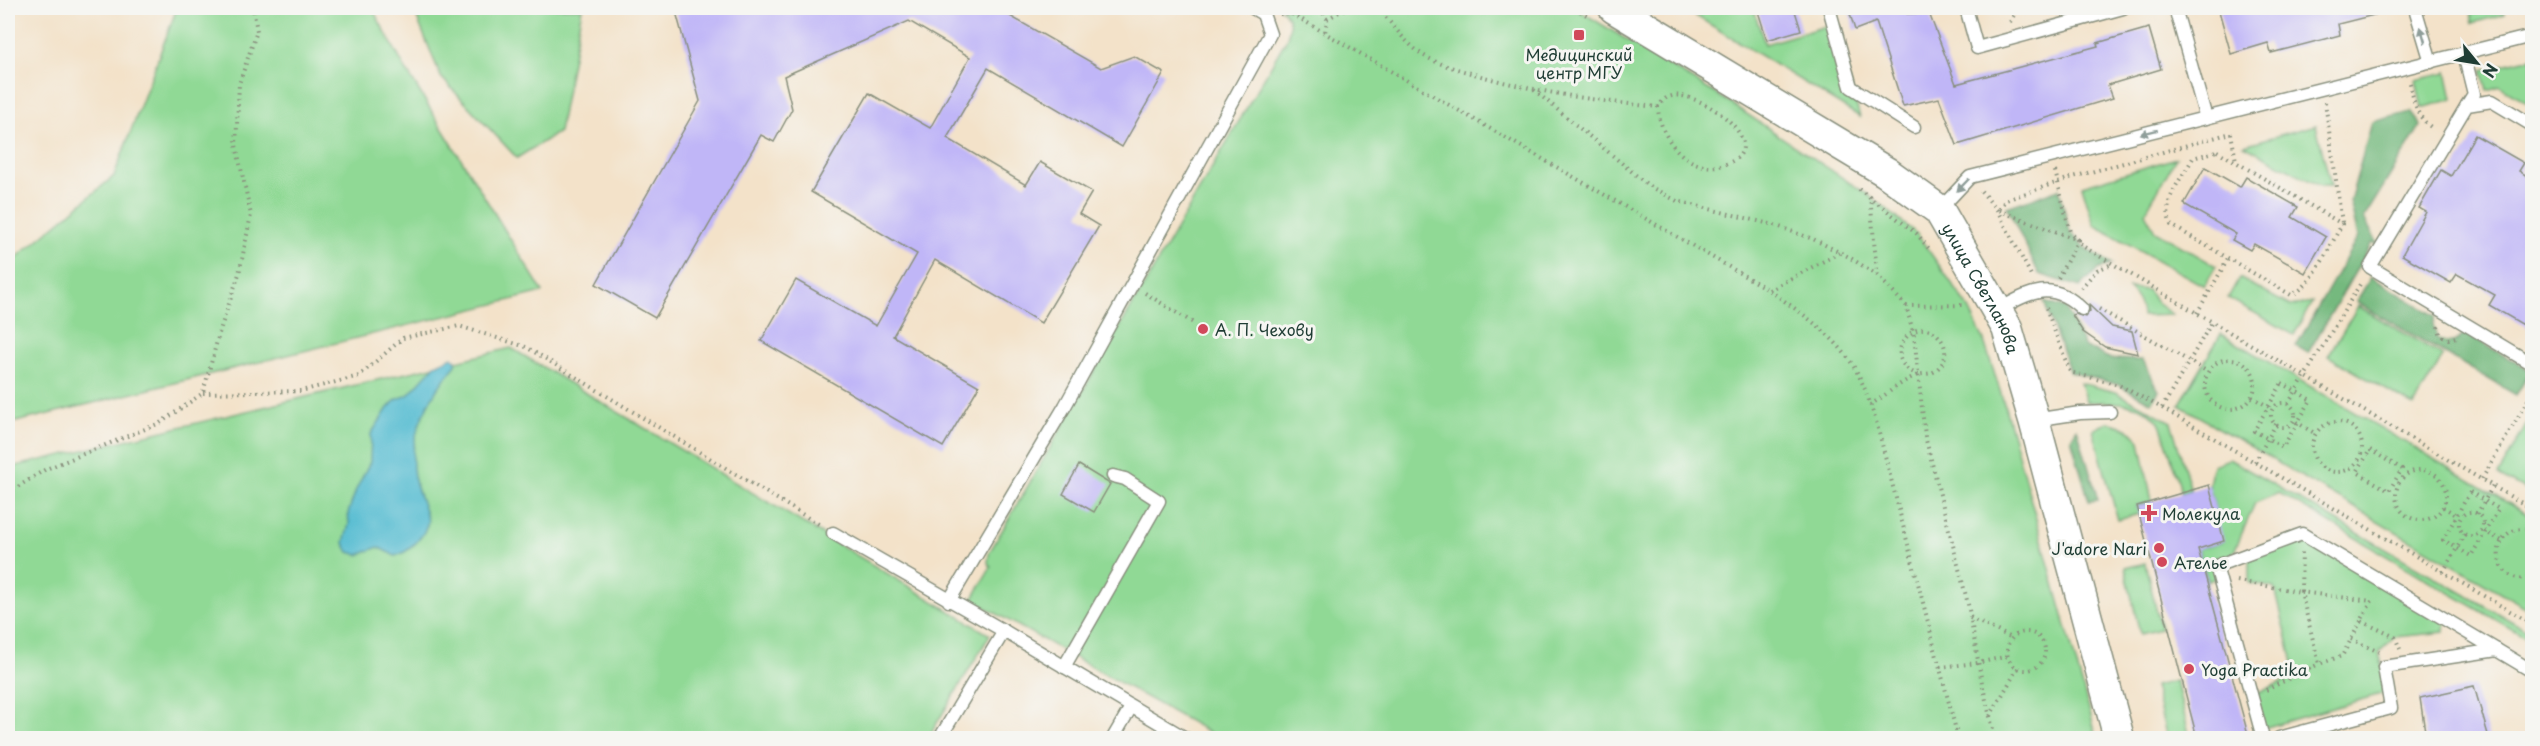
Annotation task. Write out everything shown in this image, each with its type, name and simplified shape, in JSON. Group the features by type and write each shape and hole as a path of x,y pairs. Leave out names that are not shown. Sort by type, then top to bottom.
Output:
{"street":[{"name":"улица Светланова","path":"1605,14 1886,172 1939,210 1984,312 2007,328 2034,420 2119,738"}],"lane":[{"path":"1829,8 1851,87 1914,127"},
{"path":"1966,8 1977,48 2123,8"},
{"path":"2175,8 2206,118"},
{"path":"2415,8 2431,62"},
{"path":"949,601 1065,406 1270,34 1258,10"},
{"path":"1939,210 1970,177 2532,36"},
{"path":"2464,54 2474,94 2370,267 2532,364"},
{"path":"2467,105 2492,101 2532,125"},
{"path":"1984,312 2039,290 2059,293 2071,298 2082,309"},
{"path":"2034,420 2062,415 2110,412"},
{"path":"1064,667 1159,501 1125,479 1113,476"},
{"path":"833,533 1185,738"},
{"path":"2263,738 2216,566 2302,534 2532,671"},
{"path":"940,738 1004,631"},
{"path":"2279,738 2391,708 2384,667 2497,650"},
{"path":"1113,738 1131,707"}],"path":[{"path":"203,393 220,330 239,274 251,215 236,145 239,84 257,31 253,8"},
{"path":"1292,14 1299,8"},
{"path":"1320,8 1327,19 1325,33"},
{"path":"1327,19 1343,10 1361,8"},
{"path":"1372,8 1379,8 1416,50 1445,66 1534,90 1595,101 1658,107"},
{"path":"1575,8 1605,14"},
{"path":"1258,10 1292,14 1769,290 1805,315 1835,344 1850,361 1870,405 1958,738"},
{"path":"2407,67 2415,110 2426,124 2448,138"},
{"path":"1534,90 1648,186 1667,196 1723,214 1774,225 1813,239 1877,275 1906,306 1913,331 1925,436 1970,618 1995,738"},
{"path":"1671,96 1708,105 1732,123 1744,139 1743,150 1736,160 1724,165 1709,166 1693,161 1679,153 1666,138 1659,121 1658,107 1663,100 1671,96"},
{"path":"1716,111 1720,105"},
{"path":"2327,114 2342,224 2309,281 2291,296 2177,229 2172,225 2166,213 2169,200 2193,158 2217,151 2342,224"},
{"path":"2078,240 1997,210 2007,200 2058,183 2231,133"},
{"path":"2233,140 2236,162"},
{"path":"2053,157 2070,232 2084,248 2532,509"},
{"path":"1851,183 1917,234 1935,258"},
{"path":"1870,196 1877,275"},
{"path":"2064,282 2056,280 2078,240"},
{"path":"1769,290 1840,253"},
{"path":"2197,313 2228,259"},
{"path":"2080,287 2097,270 2112,264"},
{"path":"2288,404 2370,267"},
{"path":"2072,284 2080,287 2084,295"},
{"path":"1131,285 1195,324"},
{"path":"1961,295 1968,305"},
{"path":"1906,306 1968,305 1984,312"},
{"path":"2098,308 2208,372"},
{"path":"2212,322 2162,408 2532,624"},
{"path":"8,493 46,469 160,423 203,393 301,391 359,375 404,338 459,326 526,347 833,533"},
{"path":"1913,331 1930,331 1937,334 1945,347 1945,355 1938,368 1926,375 1918,375 1906,368 1899,355 1903,340 1913,331"},
{"path":"2238,360 2246,365 2255,380 2252,397 2233,410 2217,406 2207,394 2205,379 2208,372 2221,361 2238,360"},
{"path":"1870,405 1918,375"},
{"path":"2282,383 2311,400 2295,422 2283,447 2254,431 2271,408 2282,383"},
{"path":"2482,479 2532,393"},
{"path":"2252,397 2271,408"},
{"path":"2271,408 2281,403 2288,404 2294,410 2295,422"},
{"path":"2271,408 2271,418 2276,424 2287,426 2295,422"},
{"path":"2295,422 2316,434"},
{"path":"2316,434 2312,449 2318,464 2325,469 2340,472 2347,470 2361,460 2370,450 2402,469 2398,481 2398,505 2409,517 2424,520 2432,518 2444,507 2446,490 2438,475 2430,471 2413,471 2398,481 2389,491 2357,472 2361,460 2362,442 2359,434 2346,423 2329,423 2316,434"},
{"path":"2255,462 2276,424"},
{"path":"2477,514 2493,486"},
{"path":"2470,492 2499,509 2483,530 2471,556 2443,540 2459,516 2470,492"},
{"path":"2444,507 2459,516"},
{"path":"2459,516 2468,512 2477,514 2482,519 2483,530"},
{"path":"2459,516 2459,527 2465,534 2474,535 2483,530"},
{"path":"2483,530 2502,541"},
{"path":"2532,530 2515,530 2502,541 2498,556 2505,570 2518,578 2532,577"},
{"path":"2302,534 2301,592 2319,664"},
{"path":"2444,572 2465,534"},
{"path":"2219,578 2372,601 2342,656 2319,664 2251,697"},
{"path":"1970,618 2013,638"},
{"path":"2361,621 2395,637 2406,664"},
{"path":"2030,633 2041,639 2045,651 2044,657 2036,667 2024,669 2018,668 2008,656 2009,644 2017,634 2030,633"},
{"path":"2351,639 2379,652 2384,667"},
{"path":"1940,667 1978,663 2008,656"},
{"path":"1989,717 2018,668"}],"green space":[{"path":"177,8 372,8 405,68 543,292 8,424 8,272 16,258 114,176"},
{"path":"413,8 582,8 559,132 517,158 441,77"},
{"path":"1280,8 1575,8 1724,99 1870,196 1917,234 1967,305 1983,338 2003,400 2097,738 1219,738 972,600 991,567 988,563 989,553 1286,40 1289,23 1287,15"},
{"path":"1683,8 1753,8 1765,44 1833,24 1860,117"},
{"path":"2470,8 2502,8 2504,14 2473,23"},
{"path":"2532,58 2532,106 2500,86 2487,90 2482,70"},
{"path":"2447,71 2453,99 2422,108 2416,80 2447,73"},
{"path":"2411,112 2421,125 2364,218 2378,245 2372,243 2308,353 2296,346 2358,237 2350,201 2372,122"},
{"path":"2316,125 2331,186 2320,186 2244,145"},
{"path":"2176,158 2145,213 2155,231 2216,266 2204,286 2094,225 2082,186"},
{"path":"2059,189 2070,232 2084,247 2112,264 2097,270 2080,287 2039,274 2007,207"},
{"path":"2371,277 2436,316 2433,325 2438,339 2453,342 2465,333 2531,371 2516,395 2356,302"},
{"path":"2239,278 2290,306 2312,302 2294,335 2228,298"},
{"path":"2128,288 2147,290 2159,305 2173,315 2142,316 2138,300"},
{"path":"2044,302 2065,308 2085,347 2111,359 2143,360 2159,391 2152,403 2119,385 2070,372"},
{"path":"2358,306 2443,356 2414,406 2328,356"},
{"path":"2221,334 2532,517 2532,611 2179,405"},
{"path":"511,348 990,635 928,738 8,738 8,468"},
{"path":"2080,383 2116,392 2171,422 2191,490 2182,493 2161,426 2151,414 2125,404 2086,402"},
{"path":"2532,415 2532,494 2498,475"},
{"path":"2108,422 2127,428 2140,441 2152,501 2137,506 2139,514 2118,520 2093,430"},
{"path":"2077,428 2098,500 2089,501 2071,438"},
{"path":"2229,459 2532,633 2532,641 2279,493 2255,503 2230,561 2216,566 2219,578 2207,581 2198,549 2223,541 2209,485 2213,465"},
{"path":"2302,534 2446,619 2445,632 2395,637 2379,652 2388,692 2260,729 2251,697 2296,675 2275,588 2249,583 2249,553"},
{"path":"2145,563 2161,629 2140,634 2125,568"},
{"path":"2176,681 2190,738 2167,738 2154,686"}],"water":[{"path":"452,357 456,360 456,365 429,402 414,445 414,476 428,521 424,532 411,547 395,556 378,547 359,555 349,552 344,543 349,524 348,513 370,462 371,434 396,400 408,395 435,365"}],"building":[{"path":"675,8 996,8 1101,68 1134,56 1164,73 1122,147 988,68 947,138 1026,185 1040,162 1092,192 1079,214 1099,226 1041,323 935,260 893,336 979,386 943,447 761,341 796,280 876,326 917,254 811,192 869,93 930,128 970,57 909,21 784,76 792,109 774,142 761,135 655,318 596,284 700,101"},
{"path":"1757,8 1794,8 1801,30 1767,40"},
{"path":"1848,8 1910,8 1906,10 1907,14 1929,13 1956,84 2098,46 2097,43 2149,28 2161,69 2108,85 2113,98 1957,145 1939,98 1903,106 1876,22 1855,30"},
{"path":"2230,8 2377,8 2378,14 2338,24 2340,35 2271,53 2268,43 2231,54 2219,11"},
{"path":"2475,135 2524,163 2519,171 2532,179 2532,330 2489,305 2495,295 2457,274 2451,283 2402,255 2426,212 2419,208 2441,170 2451,176"},
{"path":"2205,167 2240,187 2246,177 2298,207 2292,217 2326,237 2305,273 2254,244 2250,250 2232,240 2236,234 2184,204"},
{"path":"2089,305 2112,327 2132,331 2138,354 2105,347 2083,332 2072,315 2085,317 2090,311"},
{"path":"1079,465 1110,484 1094,512 1063,494"},
{"path":"2209,485 2224,541 2198,549 2249,738 2197,738 2137,506"},
{"path":"2474,686 2489,738 2426,738 2420,698"}],"place":[{"name":"Медицинский центр МГУ","path":"1579,35"},
{"name":"А. П. Чехову","path":"1203,329"},
{"name":"Молекула","path":"2149,513"},
{"name":"J'adore Nari","path":"2159,548"},
{"name":"Ателье","path":"2162,562"},
{"name":"Yoga Practika","path":"2189,669"}]}
